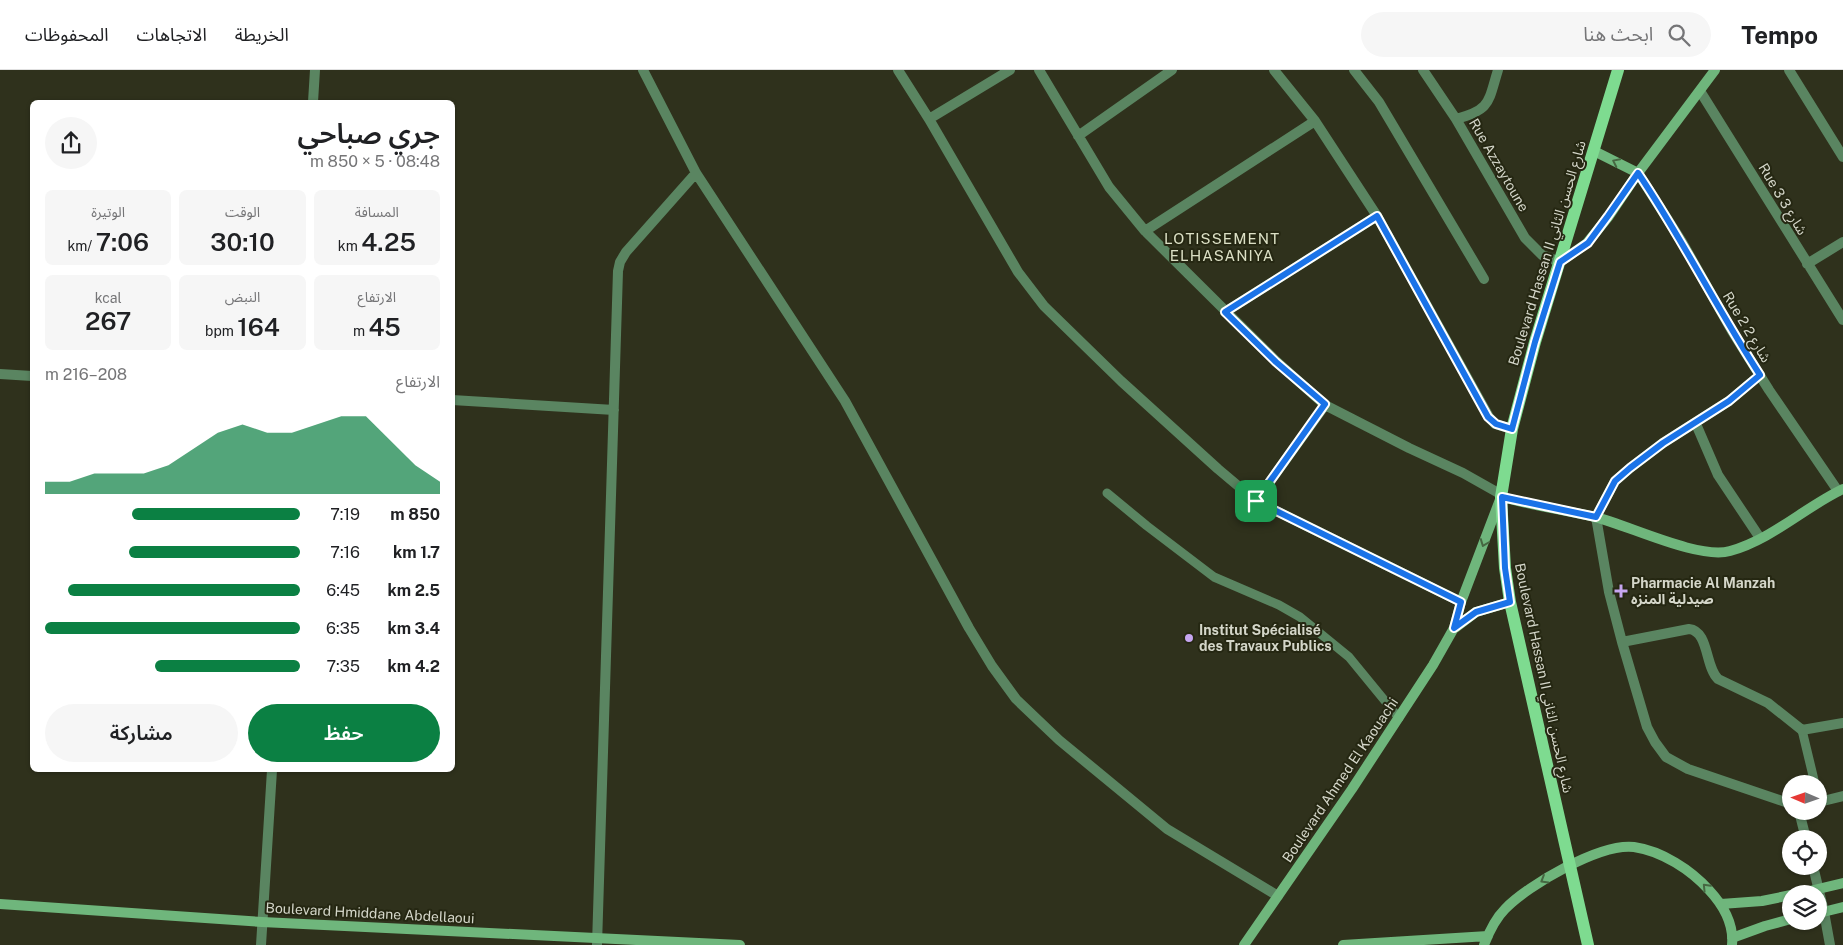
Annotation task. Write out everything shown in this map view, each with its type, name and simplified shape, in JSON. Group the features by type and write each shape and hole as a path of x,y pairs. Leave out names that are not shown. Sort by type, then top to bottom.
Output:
{"main road":[{"name":"Boulevard Hassan II شارع الحسن الثاني","path":"1588,945 1568,865 1510,602 1505,568 1502,496 1512,429 1535,342 1618,70"}],"street":[{"path":"313,100 315,70"},
{"path":"643,70 696,173 845,401 969,628 992,666 1016,700 1060,740 1167,830 1278,896"},
{"path":"898,70 929,119 1018,272 1044,306 1120,381 1256,501 1461,602"},
{"path":"929,119 1010,70"},
{"path":"1039,70 1109,187 1145,231 1276,362 1325,404 1409,448 1463,473 1502,496 1596,517 1709,553 1730,551 1760,538 1840,490"},
{"path":"1078,136 1172,70"},
{"path":"1274,70 1315,121 1377,216 1488,417 1496,424 1512,429"},
{"path":"1354,70 1379,102 1484,279"},
{"name":"Rue Azzaytoune","path":"1423,70 1456,119 1526,238 1542,255 1560,262"},
{"path":"1456,119 1482,110 1488,100 1498,70"},
{"path":"1560,262 1588,243 1715,70"},
{"path":"1789,70 1843,157"},
{"name":"Rue 3 شارع 3","path":"1700,91 1843,320"},
{"path":"1145,231 1315,121"},
{"path":"1594,151 1638,173"},
{"path":"598,942 620,262 626,252 696,173"},
{"name":"Rue 2 شارع 2","path":"1638,173 1682,242 1732,331 1760,375 1840,490"},
{"path":"1225,312 1377,216"},
{"path":"1807,264 1843,242"},
{"path":"0,374 30,376"},
{"path":"1760,375 1729,401 1696,424 1645,455 1615,481 1596,517 1609,592 1622,642 1647,727 1655,742 1666,757 1688,769 1782,801"},
{"path":"455,400 614,410"},
{"path":"1256,501 1325,404"},
{"path":"1696,424 1718,475 1760,538"},
{"name":"Boulevard Ahmed El Kaouachi","path":"1244,945 1433,666 1454,628 1461,602 1502,496"},
{"name":"Boulevard Ahmed El Kaouachi","path":"1454,628 1476,612 1510,602"},
{"path":"1622,642 1694,629 1700,635 1716,677 1768,703 1802,730 1843,723"},
{"path":"261,945 272,772"},
{"path":"1828,799 1843,796"},
{"path":"1343,945 1486,941 1498,917 1521,894 1568,865 1592,855 1633,847 1665,858 1685,869 1705,886 1727,915 1732,941 1765,926 1782,922"},
{"path":"1827,887 1843,883"},
{"path":"1720,904 1762,901 1782,897"},
{"name":"Boulevard Hmiddane Abdellaoui","path":"0,904 598,942 740,945"},
{"path":"1827,911 1843,907"},
{"path":"1826,930 1830,945"}],"lane":[{"path":"1107,493 1147,526 1214,576 1300,617 1349,657 1399,718"},
{"path":"1802,730 1813,775"}],"place":[{"name":"Pharmacie Al Manzah صيدلية المنزه","path":"1621,591"},
{"name":"Institut Spécialisé des Travaux Publics","path":"1189,638"}],"district":[{"name":"LOTISSEMENT ELHASANIYA","path":"1222,246"}],"route":[{"path":"1638,173 1682,242 1732,331 1760,375 1729,401 1696,424 1645,455 1615,481 1608,491 1596,517 1502,497 1502,531 1510,602 1476,612 1454,628 1461,602 1256,501 1325,404 1276,362 1225,312 1377,216 1488,417 1496,424 1512,429 1535,342 1560,262 1588,243 1638,173"}]}
